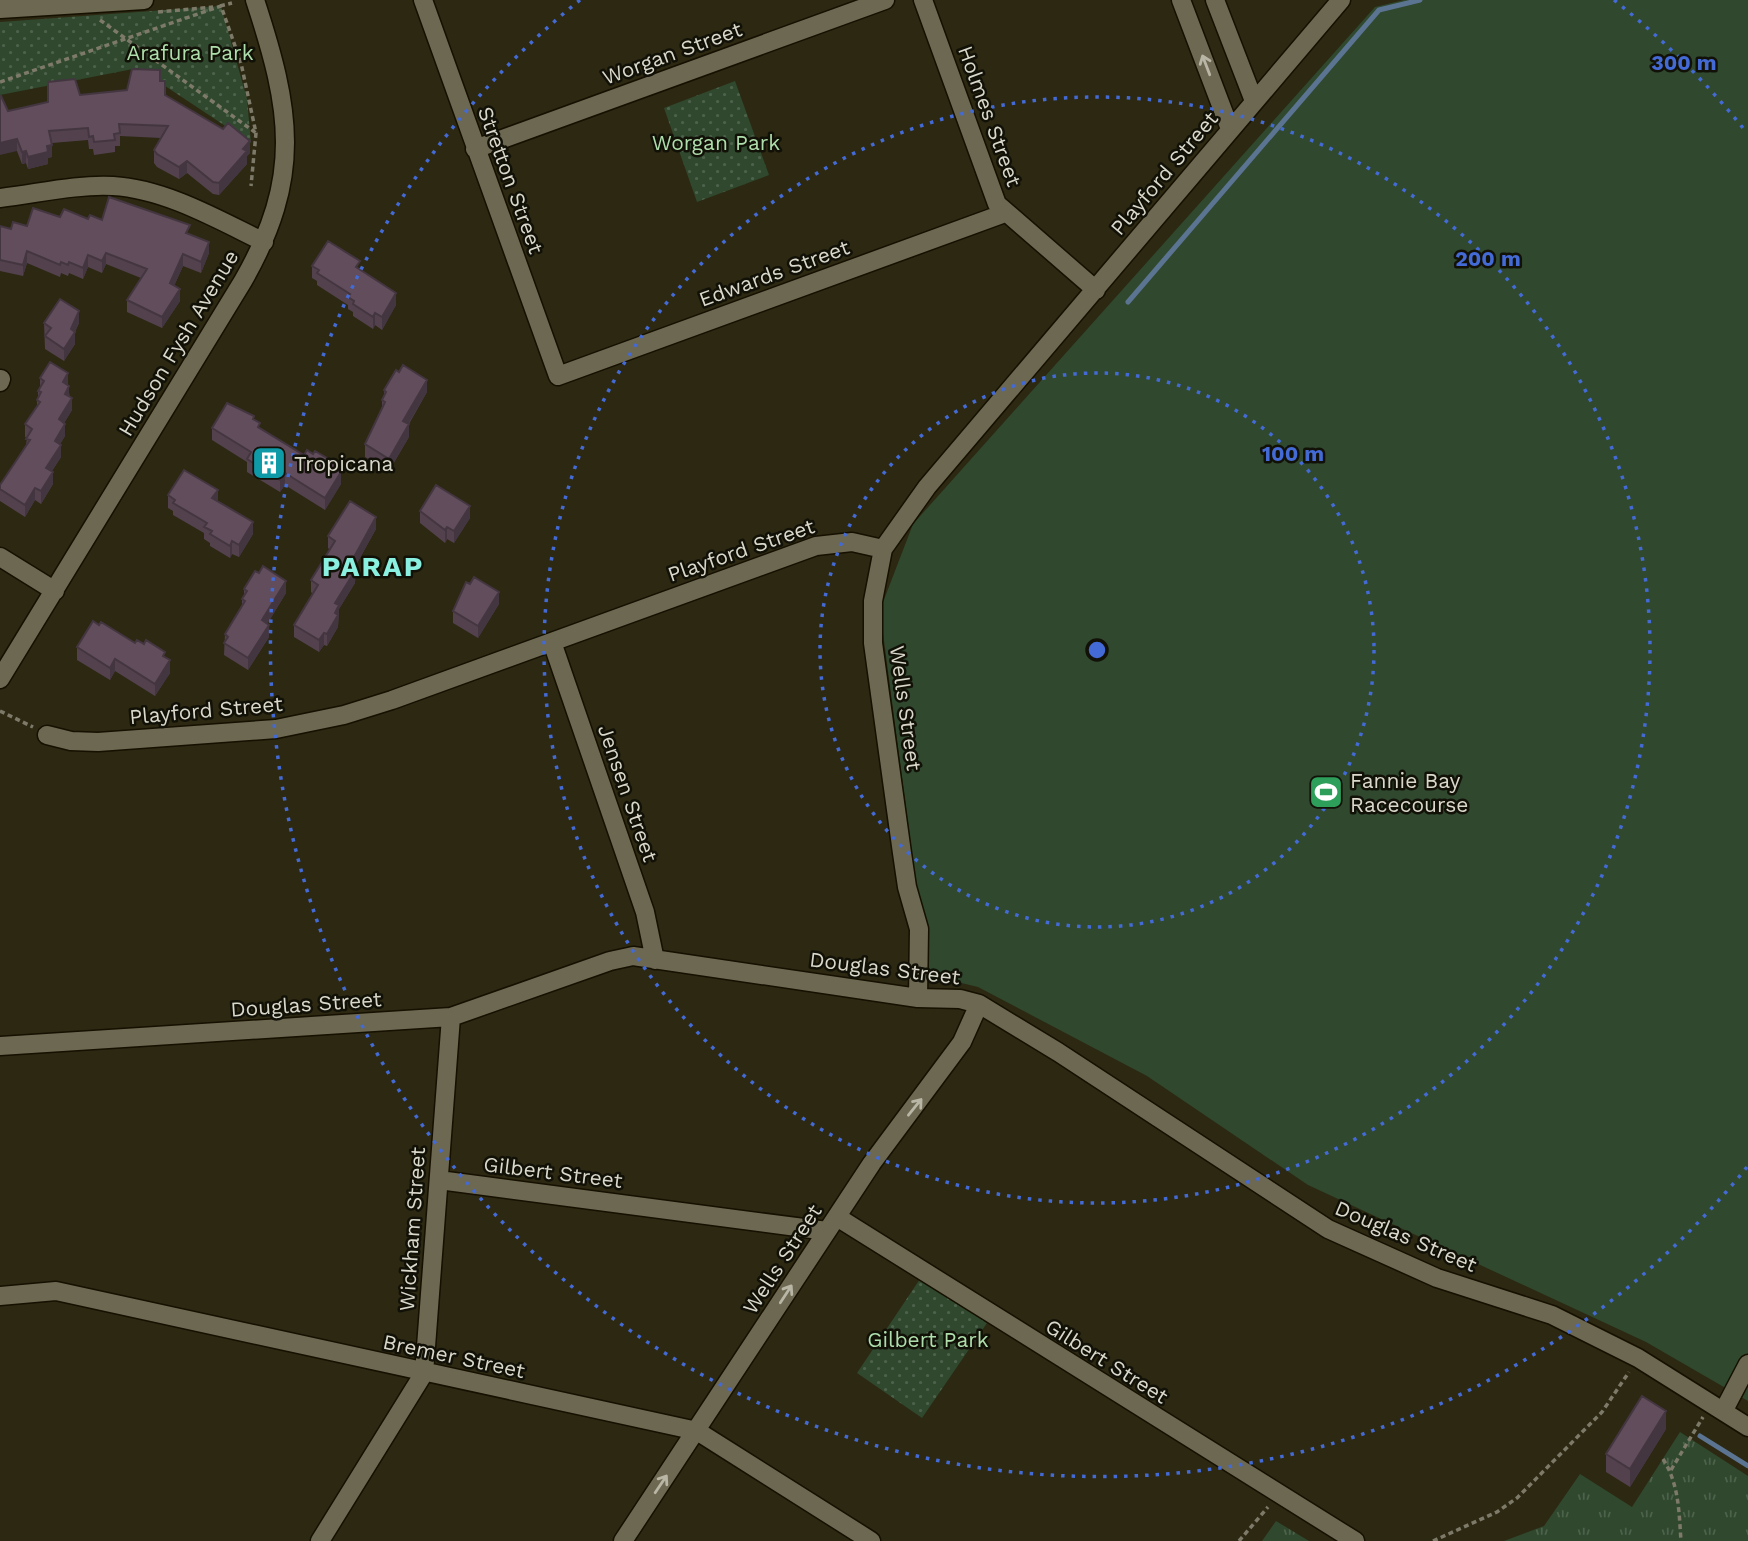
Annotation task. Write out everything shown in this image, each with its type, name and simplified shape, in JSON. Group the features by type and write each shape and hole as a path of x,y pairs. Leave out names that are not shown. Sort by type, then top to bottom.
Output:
{"street":[{"path":"0,9 72,2 145,0"},
{"name":"Hudson Fysh Avenue","path":"0,679 264,242 282,186 287,128 276,66 255,0"},
{"name":"Stretton Street","path":"423,0 558,376"},
{"name":"Worgan Street","path":"475,149 885,0"},
{"name":"Holmes Street","path":"923,0 992,195 1005,213 1096,290"},
{"path":"1181,0 1230,129"},
{"path":"1215,0 1254,101"},
{"name":"Playford Street","path":"47,735 71,741 98,742 276,729 344,715 392,701 816,546 852,542 883,549 927,487 1341,0"},
{"path":"0,198 92,186 127,188 205,214 264,242"},
{"name":"Edwards Street","path":"558,376 1005,213"},
{"name":"Wells Street","path":"883,549 873,601 873,643 907,887 919,929 918,998"},
{"path":"0,557 55,591"},
{"name":"Jensen Street","path":"552,642 645,912 655,960"},
{"name":"Douglas Street","path":"0,1046 451,1017 623,957 918,998 960,999 979,1004 1058,1052 1328,1229 1437,1278 1552,1315 1638,1358 1748,1427"},
{"name":"Wells Street","path":"623,1541 892,1135 932,1086 962,1042 979,1004"},
{"name":"Wickham Street","path":"320,1541 424,1373 451,1017"},
{"name":"Gilbert Street","path":"439,1180 832,1224 1355,1541"},
{"name":"Bremer Street","path":"0,1296 56,1292 697,1431 871,1541"},
{"path":"1718,1407 1748,1364"}],"path":[{"path":"0,82 221,6 241,62 256,133 251,186"},
{"path":"96,17 256,133"},
{"path":"0,711 47,735"},
{"path":"1433,1541 1497,1512 1517,1498 1602,1412 1638,1358"},
{"path":"1670,1471 1718,1407"},
{"path":"1663,1459 1670,1471 1679,1503 1681,1541"},
{"path":"1239,1541 1276,1493"}],"green space":[{"name":"Fannie Bay Racecourse","path":"1404,0 1748,0 1748,1401 1646,1342 1308,1185 1147,1076 978,987 928,975 880,610 913,524 1375,7"},
{"name":"Arafura Park","path":"221,6 247,99 251,143 138,68 0,95 0,22"},
{"name":"Worgan Park","path":"735,81 769,175 697,202 664,108"},
{"name":"Gilbert Park","path":"920,1279 987,1323 922,1418 857,1373"},
{"path":"1680,1432 1748,1476 1748,1541 1504,1541 1544,1526 1580,1474 1632,1507"},
{"path":"1276,1521 1309,1541 1262,1541"}],"building":[{"path":"132,69 160,70 160,81 165,81 165,95 223,129 228,123 250,141 243,149 247,151 219,183 213,182 187,161 179,167 157,154 154,150 168,126 119,124 120,133 114,134 115,140 94,142 93,136 89,137 88,128 49,131 52,145 47,146 48,152 28,157 26,151 22,152 17,139 0,143 0,96 8,111 48,102 48,82 75,79 80,95 127,90"},
{"path":"109,197 190,225 186,233 209,242 201,262 183,254 170,283 180,289 162,317 127,300 147,269 106,253 102,261 88,255 83,268 69,262 68,265 61,262 60,265 27,251 23,265 0,260 0,226 11,229 13,222 27,226 33,208 60,217 64,209 88,219 90,215 102,220"},
{"path":"328,241 360,261 356,267 396,293 382,317 375,313 373,317 353,304 354,301 348,297 350,294 317,273 319,270 312,266"},
{"path":"60,299 79,311 71,329 75,332 64,349 45,336 51,328 44,323"},
{"path":"50,362 68,373 63,382 69,386 65,394 72,398 59,419 65,424 55,441 61,445 46,468 53,472 41,491 35,488 25,505 0,489 0,485 30,440 26,439 32,429 25,424 40,402 37,400 41,392 38,391 44,381 40,378"},
{"name":"Tropicana","path":"403,365 427,380 403,421 409,424 389,459 365,444 385,402 382,400 386,392 384,390 396,370 399,372"},
{"name":"Tropicana","path":"227,403 254,416 253,419 260,423 258,427 304,455 307,450 313,454 315,451 337,464 334,468 341,472 325,498 285,473 280,480 247,459 251,452 212,428"},
{"path":"184,470 218,490 212,498 253,522 239,545 232,541 230,546 210,534 212,531 204,527 207,523 173,503 175,500 168,495"},
{"path":"436,485 470,506 454,531 447,527 445,530 420,511"},
{"name":"Tropicana","path":"350,501 376,517 353,559 356,561 352,568 355,571 335,603 339,605 335,613 338,615 327,634 324,633 319,640 294,625 318,585 311,580 335,541 328,536"},
{"path":"263,566 286,581 262,620 269,625 248,658 224,643 228,637 225,634 245,601 242,599 247,591 244,589 255,571 259,573"},
{"path":"474,577 499,592 478,626 453,611 466,582 470,584"},
{"path":"93,621 99,625 101,622 135,643 137,640 144,644 146,640 165,652 163,656 170,660 155,684 115,659 110,668 77,647"},
{"path":"1642,1396 1666,1411 1630,1469 1606,1454"}],"waterway":[{"path":"1128,302 1379,10 1420,0"},
{"path":"1700,1436 1748,1466"}],"place":[{"name":"Tropicana","path":"269,463"},
{"name":"Fannie Bay Racecourse","path":"1326,792"}],"district":[{"name":"PARAP","path":"373,566"}]}
